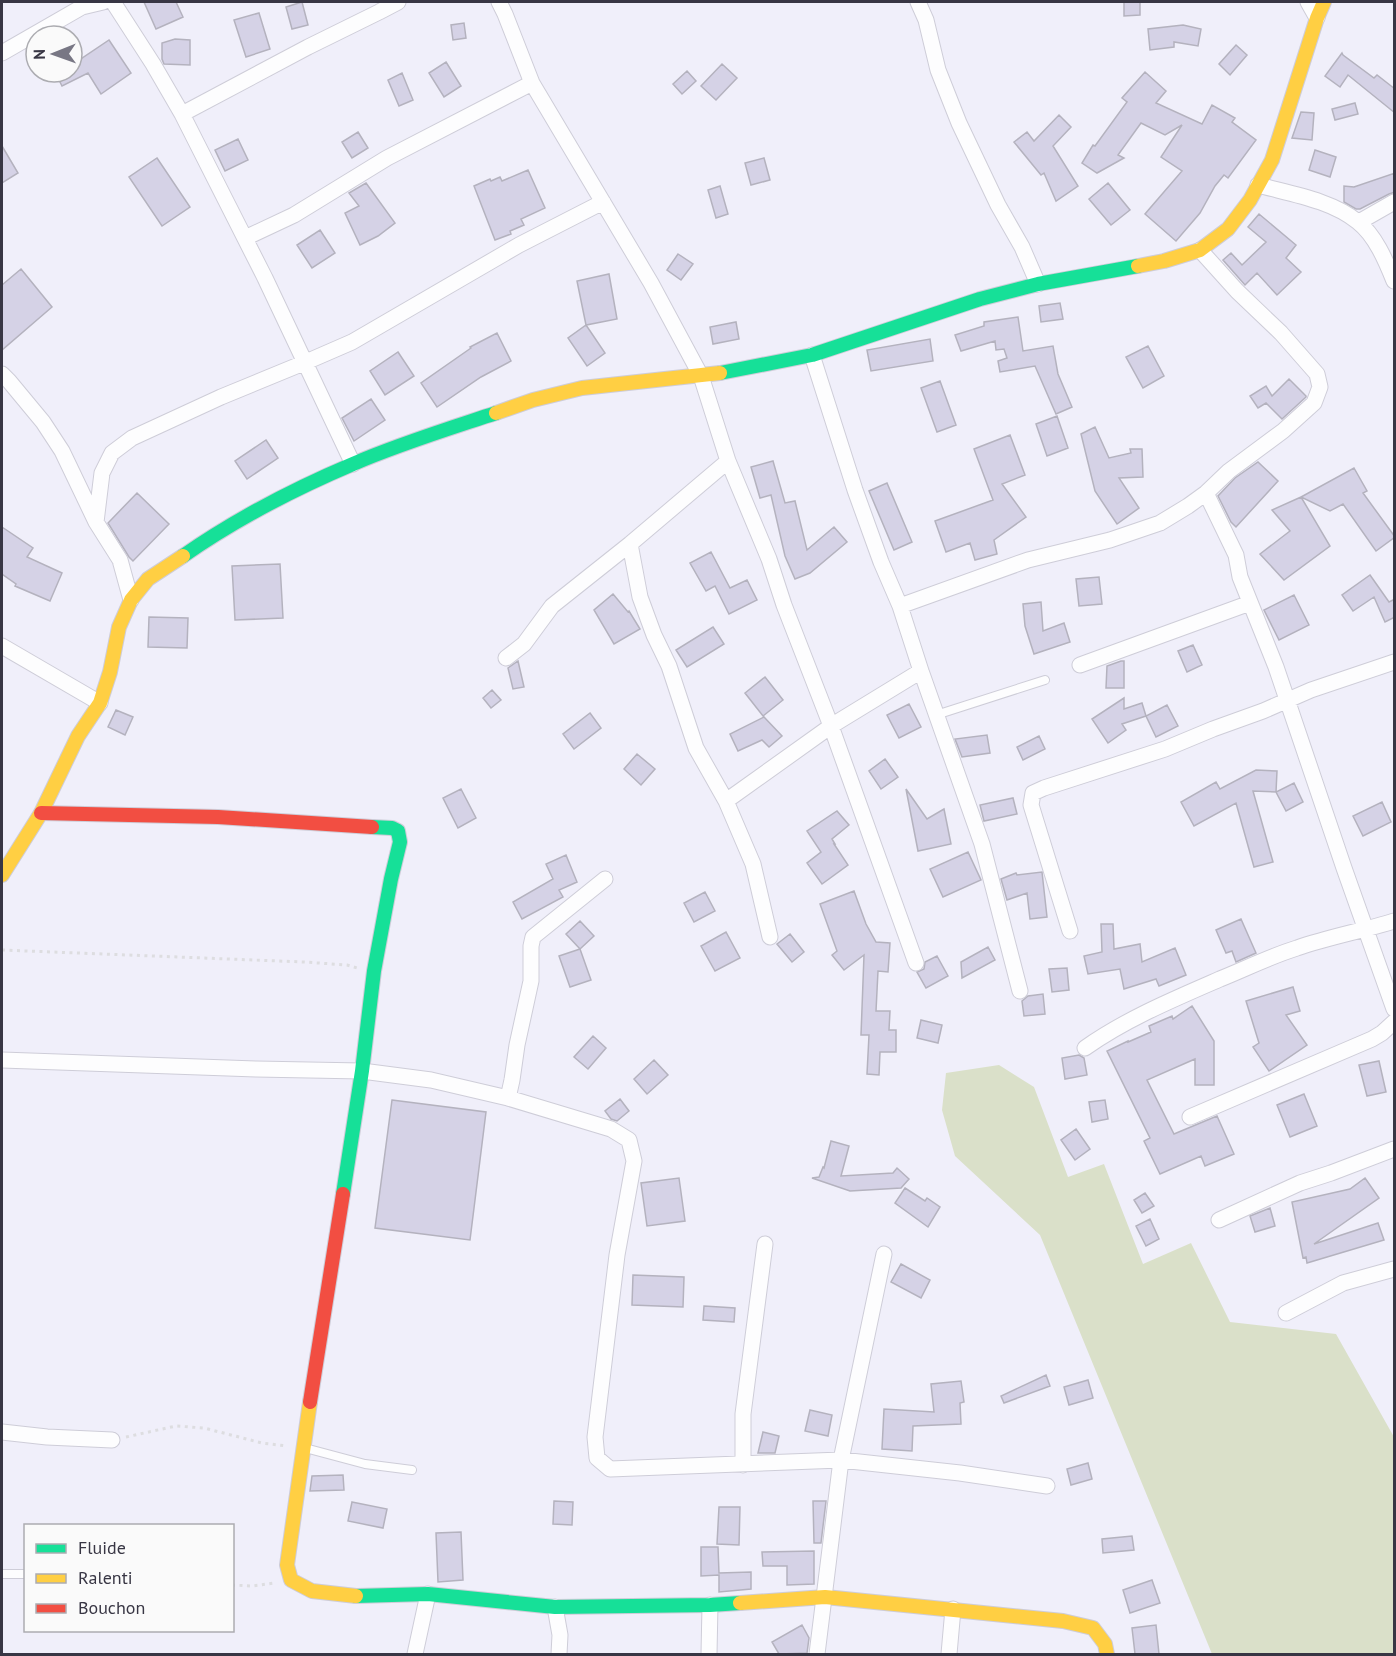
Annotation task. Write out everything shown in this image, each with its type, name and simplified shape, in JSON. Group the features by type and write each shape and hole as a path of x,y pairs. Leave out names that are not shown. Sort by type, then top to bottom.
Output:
{"street":[{"path":"2,53 82,7 103,2"},
{"path":"113,2 183,114 306,362 352,464"},
{"path":"183,114 398,2"},
{"path":"499,2 532,83 651,282 701,376 728,461 769,559 916,963"},
{"path":"918,2 926,20 938,70 958,123 998,205 1022,247 1038,284"},
{"path":"1308,2 1317,18"},
{"path":"2,875 40,813 78,736 100,703 110,672 119,627 131,600 148,579 207,539 272,501 352,464 436,433 543,398 582,388 701,376 812,355 980,299 1038,284 1164,261 1200,250 1228,229 1250,200 1272,160 1324,2"},
{"path":"245,238 294,215 387,158 532,83"},
{"path":"1258,185 1329,205 1359,222 1378,246 1395,280"},
{"path":"96,522 102,473 112,453 132,438 221,397 352,342 519,245 603,202"},
{"path":"1359,222 1395,202"},
{"path":"900,606 1028,560 1110,540 1160,523 1206,493 1229,471 1282,431 1314,403 1320,387 1317,374 1200,250"},
{"path":"812,355 855,490 881,562 900,606 982,844 1020,991"},
{"path":"2,374 43,422 62,451 96,522 120,560 131,600"},
{"path":"506,658 524,644 552,606 728,461"},
{"path":"1206,493 1236,555 1240,577 1276,667 1329,827 1395,1009"},
{"path":"630,544 640,597 654,635 669,666 696,748 726,801 753,864 770,937"},
{"path":"1080,665 1250,603"},
{"path":"2,646 100,703"},
{"path":"1070,932 1033,814 1031,805 1033,793 1166,748 1311,690 1395,662"},
{"path":"726,801 831,726 921,671"},
{"path":"40,813 218,817 392,828 398,831 400,842 374,972 362,1071 303,1448 287,1565 291,1580 312,1591 358,1596 428,1594 555,1607 710,1605 825,1597 1063,1621 1093,1628 1105,1644 1107,1654"},
{"path":"507,1098 531,981 533,937 604,879"},
{"path":"1085,1048 1166,1002 1230,975 1296,948 1395,921"},
{"path":"1190,1117 1371,1039 1395,1022"},
{"path":"2,1060 362,1071 431,1080 507,1098 611,1129 629,1140 634,1161 617,1254 595,1437 597,1458 610,1469 841,1460 960,1473 1047,1486"},
{"path":"1220,1220 1300,1183 1395,1149"},
{"path":"743,1465 743,1414 765,1244"},
{"path":"817,1654 841,1460 884,1254"},
{"path":"1286,1313 1344,1283 1395,1269"},
{"path":"2,1432 112,1440"},
{"path":"415,1654 428,1594"},
{"path":"709,1654 710,1605"},
{"path":"555,1607 560,1635 559,1654"},
{"path":"949,1654 953,1609"}],"lane":[{"path":"936,715 1045,680"},
{"path":"303,1448 365,1464 412,1470"},
{"path":"2,1574 24,1574"}],"path":[{"path":"2,950 346,965 374,972"},
{"path":"112,1440 176,1426 204,1428 261,1443 303,1448"},
{"path":"234,1585 252,1586 291,1580"}],"green space":[{"path":"999,1065 1034,1087 1068,1177 1104,1164 1143,1264 1191,1243 1230,1322 1336,1334 1394,1437 1394,1654 1212,1654 1040,1235 955,1156 942,1110 946,1073"}],"building":[{"path":"144,2 176,2 183,17 156,29"},
{"path":"302,2 308,25 292,29 286,7"},
{"path":"1124,2 1140,2 1140,15 1124,16"},
{"path":"259,13 270,49 246,57 234,20"},
{"path":"464,23 466,38 453,40 451,25"},
{"path":"1183,25 1201,29 1198,46 1174,42 1174,47 1150,50 1148,29"},
{"path":"175,39 190,40 190,65 164,64 162,43"},
{"path":"109,40 131,73 101,94 88,73 84,75 84,57"},
{"path":"1236,45 1247,55 1230,75 1219,64"},
{"path":"1342,53 1374,78 1377,75 1395,89 1395,113 1348,75 1340,87 1325,76"},
{"path":"446,62 461,86 444,97 429,73"},
{"path":"722,64 737,78 716,100 701,86"},
{"path":"687,71 696,81 682,94 673,84"},
{"path":"1145,72 1166,91 1156,103 1202,124 1212,105 1235,118 1232,122 1256,140 1228,178 1224,175 1215,186 1200,213 1176,241 1145,214 1182,171 1161,157 1182,125 1165,135 1141,123 1118,155 1124,158 1097,173 1082,163 1093,145 1095,146 1127,102 1122,98"},
{"path":"402,73 413,100 399,106 388,80"},
{"path":"1355,103 1358,114 1335,120 1332,109"},
{"path":"1301,112 1314,113 1312,140 1292,138"},
{"path":"1059,115 1071,127 1053,146 1078,186 1056,201 1044,173 1041,175 1014,142 1027,132 1034,141"},
{"path":"358,132 368,148 352,158 342,142"},
{"path":"238,139 248,160 225,171 215,150"},
{"path":"2,146 18,173 2,183"},
{"path":"1315,150 1336,157 1330,177 1309,170"},
{"path":"157,158 190,207 162,226 129,177"},
{"path":"764,158 770,180 751,185 745,163"},
{"path":"528,170 545,208 521,219 524,225 510,231 511,234 495,240 474,186 500,177 502,181"},
{"path":"1395,173 1395,192 1360,209 1344,202 1344,186 1354,187"},
{"path":"366,183 395,223 378,236 360,245 345,213 359,206 349,193"},
{"path":"1108,183 1130,210 1111,225 1089,199"},
{"path":"720,186 728,214 716,218 708,190"},
{"path":"1259,214 1296,245 1286,258 1301,272 1277,295 1257,273 1245,285 1223,260 1231,253 1242,265 1266,242 1248,227"},
{"path":"320,230 335,253 312,268 297,245"},
{"path":"678,254 693,264 681,280 667,270"},
{"path":"21,269 52,307 2,350 2,285"},
{"path":"609,274 617,319 586,325 577,281"},
{"path":"1060,303 1063,319 1041,322 1039,306"},
{"path":"1018,317 1023,351 1053,346 1058,374 1072,407 1056,414 1035,366 1000,372 998,361 1007,358 1004,349 996,350 995,341 961,351 955,335 984,326 984,322"},
{"path":"736,322 739,339 713,344 710,327"},
{"path":"586,325 605,353 587,366 568,338"},
{"path":"497,333 511,361 481,377 437,407 421,383 470,347"},
{"path":"930,339 933,361 871,371 867,350"},
{"path":"1148,346 1164,376 1143,388 1126,357"},
{"path":"398,352 414,376 385,395 370,371"},
{"path":"1289,379 1306,397 1282,419 1266,403 1258,408 1250,396 1266,386 1272,396"},
{"path":"940,381 956,425 937,432 921,388"},
{"path":"371,399 385,420 354,441 342,418"},
{"path":"1057,416 1068,448 1047,456 1036,424"},
{"path":"1095,427 1109,458 1131,453 1130,449 1142,449 1143,477 1119,478 1139,508 1117,524 1095,491 1081,434"},
{"path":"1010,435 1025,475 1002,484 1026,517 994,540 997,554 975,560 970,543 946,552 935,521 993,500 974,449"},
{"path":"266,440 278,458 247,479 235,461"},
{"path":"773,461 785,503 795,501 807,550 834,527 847,542 810,573 795,579 785,556 771,495 760,498 751,467"},
{"path":"1258,462 1278,481 1236,527 1231,522 1218,496 1235,478"},
{"path":"1354,468 1367,491 1363,493 1395,537 1376,551 1343,504 1330,511 1301,497"},
{"path":"887,483 912,542 894,550 869,491"},
{"path":"137,493 169,524 133,561 108,523"},
{"path":"1301,497 1330,546 1284,580 1260,554 1290,531 1272,510"},
{"path":"2,527 33,548 27,557 62,573 50,601 15,586 16,584 2,574"},
{"path":"711,552 730,588 747,580 757,600 729,614 715,586 706,591 690,563"},
{"path":"280,564 283,618 235,620 232,566"},
{"path":"1370,575 1389,602 1395,599 1395,617 1385,622 1374,597 1353,611 1342,595"},
{"path":"1099,577 1102,604 1079,606 1076,579"},
{"path":"613,594 629,611 640,629 614,644 594,610"},
{"path":"1294,595 1309,625 1279,640 1264,610"},
{"path":"1041,602 1043,631 1064,623 1070,642 1034,654 1025,626 1023,604"},
{"path":"149,617 188,618 187,648 148,647"},
{"path":"713,627 724,644 687,667 676,650"},
{"path":"1193,645 1202,665 1187,672 1178,651"},
{"path":"518,661 524,687 513,689 508,668"},
{"path":"1124,661 1124,688 1106,688 1107,666"},
{"path":"765,677 783,700 763,716 745,693"},
{"path":"492,690 501,700 491,708 483,698"},
{"path":"1124,698 1124,709 1142,703 1146,716 1122,724 1126,730 1108,743 1092,719"},
{"path":"909,704 921,727 899,738 887,715"},
{"path":"1167,705 1178,726 1156,737 1146,716"},
{"path":"116,710 133,717 125,735 108,727"},
{"path":"590,713 601,728 574,749 563,734"},
{"path":"764,717 782,736 769,747 762,740 738,751 730,734"},
{"path":"987,735 990,753 962,757 955,739"},
{"path":"1039,736 1045,749 1023,760 1017,747"},
{"path":"637,754 655,769 641,785 624,769"},
{"path":"885,759 898,777 881,789 869,771"},
{"path":"1256,770 1277,771 1276,792 1253,791 1273,862 1254,867 1236,803 1194,826 1181,802 1216,782 1220,789"},
{"path":"1294,783 1303,802 1286,811 1276,792"},
{"path":"461,789 476,818 458,828 443,798"},
{"path":"906,789 927,819 944,809 951,844 918,851"},
{"path":"1013,798 1017,814 984,821 980,805"},
{"path":"1382,802 1391,822 1363,836 1353,816"},
{"path":"837,811 849,825 832,839 848,865 822,884 807,863 821,852 807,831"},
{"path":"968,852 981,880 943,897 930,869"},
{"path":"566,855 577,882 559,890 563,897 522,919 513,902 553,879 546,864"},
{"path":"1042,872 1047,917 1030,919 1027,893 1007,900 1001,879 1016,873 1017,875"},
{"path":"854,891 866,924 876,942 890,943 888,972 878,971 876,1011 890,1011 889,1030 896,1030 896,1052 880,1052 879,1075 867,1074 869,1035 861,1035 864,955 844,970 832,955 837,951 820,904"},
{"path":"705,892 715,911 694,922 684,903"},
{"path":"1241,919 1256,953 1236,962 1232,951 1226,953 1216,930"},
{"path":"580,921 594,936 580,949 566,934"},
{"path":"1101,924 1113,924 1114,949 1140,944 1142,962 1175,948 1186,975 1159,986 1156,979 1124,989 1120,969 1088,974 1084,956 1102,952"},
{"path":"726,932 740,958 715,971 701,946"},
{"path":"790,934 804,952 792,962 777,944"},
{"path":"988,947 995,960 962,978 961,962"},
{"path":"580,949 591,980 570,987 559,956"},
{"path":"937,956 948,976 926,988 917,972 924,969 925,962"},
{"path":"1067,968 1069,990 1052,992 1049,969"},
{"path":"1293,987 1300,1011 1286,1015 1307,1045 1269,1071 1253,1047 1259,1043 1246,1001"},
{"path":"1043,994 1045,1014 1024,1016 1022,1001 1028,996"},
{"path":"1192,1006 1214,1041 1214,1085 1195,1085 1195,1059 1147,1080 1174,1134 1217,1116 1234,1154 1205,1166 1201,1156 1160,1174 1144,1141 1150,1138 1107,1051 1151,1032 1149,1026 1172,1016 1173,1019"},
{"path":"921,1020 942,1025 938,1043 917,1038"},
{"path":"593,1036 606,1048 588,1069 574,1057"},
{"path":"1079,1055 1084,1058 1087,1075 1065,1079 1062,1058"},
{"path":"654,1060 668,1075 647,1094 634,1079"},
{"path":"1379,1061 1386,1092 1367,1096 1359,1065"},
{"path":"1304,1094 1317,1126 1290,1137 1277,1105"},
{"path":"620,1099 629,1111 617,1121 611,1119 605,1111"},
{"path":"392,1100 486,1112 470,1240 375,1228"},
{"path":"1105,1100 1108,1119 1092,1122 1089,1102"},
{"path":"1076,1129 1090,1149 1075,1160 1061,1140"},
{"path":"831,1141 849,1146 841,1176 893,1173 897,1168 909,1179 901,1188 850,1191 812,1178 819,1177 824,1168"},
{"path":"679,1178 685,1221 647,1226 641,1183"},
{"path":"1365,1178 1379,1198 1314,1244 1378,1223 1384,1240 1307,1263 1306,1257 1303,1258 1292,1202 1350,1189"},
{"path":"905,1188 925,1201 927,1198 940,1207 928,1227 895,1203"},
{"path":"1145,1193 1154,1206 1142,1213 1134,1200"},
{"path":"1270,1208 1275,1226 1255,1232 1250,1216"},
{"path":"1150,1219 1159,1239 1146,1246 1136,1226"},
{"path":"901,1264 930,1280 921,1298 891,1282"},
{"path":"633,1275 684,1277 683,1307 632,1305"},
{"path":"704,1306 735,1308 734,1322 703,1320"},
{"path":"1046,1375 1050,1386 1004,1403 1001,1396"},
{"path":"1088,1380 1093,1398 1069,1405 1064,1387"},
{"path":"961,1381 964,1402 960,1403 961,1424 913,1426 912,1451 882,1449 884,1409 934,1412 931,1384"},
{"path":"810,1410 832,1415 828,1436 805,1431"},
{"path":"763,1432 779,1436 775,1453 758,1453"},
{"path":"1088,1463 1092,1479 1071,1485 1067,1469"},
{"path":"343,1475 344,1490 310,1491 312,1476"},
{"path":"554,1501 573,1502 572,1525 553,1524"},
{"path":"813,1501 826,1501 821,1543 814,1543"},
{"path":"352,1502 387,1509 383,1528 348,1521"},
{"path":"719,1507 740,1507 739,1545 717,1544"},
{"path":"461,1532 463,1580 438,1582 436,1533"},
{"path":"1132,1536 1134,1550 1103,1553 1102,1539"},
{"path":"701,1547 718,1547 719,1573 751,1572 751,1589 719,1592 719,1575 701,1576"},
{"path":"814,1551 814,1584 787,1585 787,1566 763,1566 762,1552"},
{"path":"1152,1580 1160,1603 1130,1613 1123,1590"},
{"path":"802,1625 809,1638 807,1653 779,1654 772,1642"},
{"path":"1156,1625 1159,1654 1135,1654 1132,1628"}],"traffic: fast":[{"path":"720,373 812,355 980,299 1038,284 1138,266"},
{"path":"183,556 287,494 406,443 496,413"},
{"path":"343,1194 362,1071 374,971 400,842 398,831 392,828 372,827"},
{"path":"356,1596 428,1594 555,1607 740,1603"}],"traffic: slow":[{"path":"1138,266 1200,250 1228,229 1250,200 1272,160 1324,2"},
{"path":"496,413 533,400 582,388 720,373"},
{"path":"2,875 41,813 78,736 100,703 110,672 119,627 131,600 148,579 183,556"},
{"path":"310,1402 287,1565 291,1580 312,1591 356,1596"},
{"path":"740,1603 825,1597 1063,1621 1093,1628 1105,1644 1107,1654"}],"traffic: jam":[{"path":"41,813 218,817 372,827"},
{"path":"310,1402 343,1194"}]}
